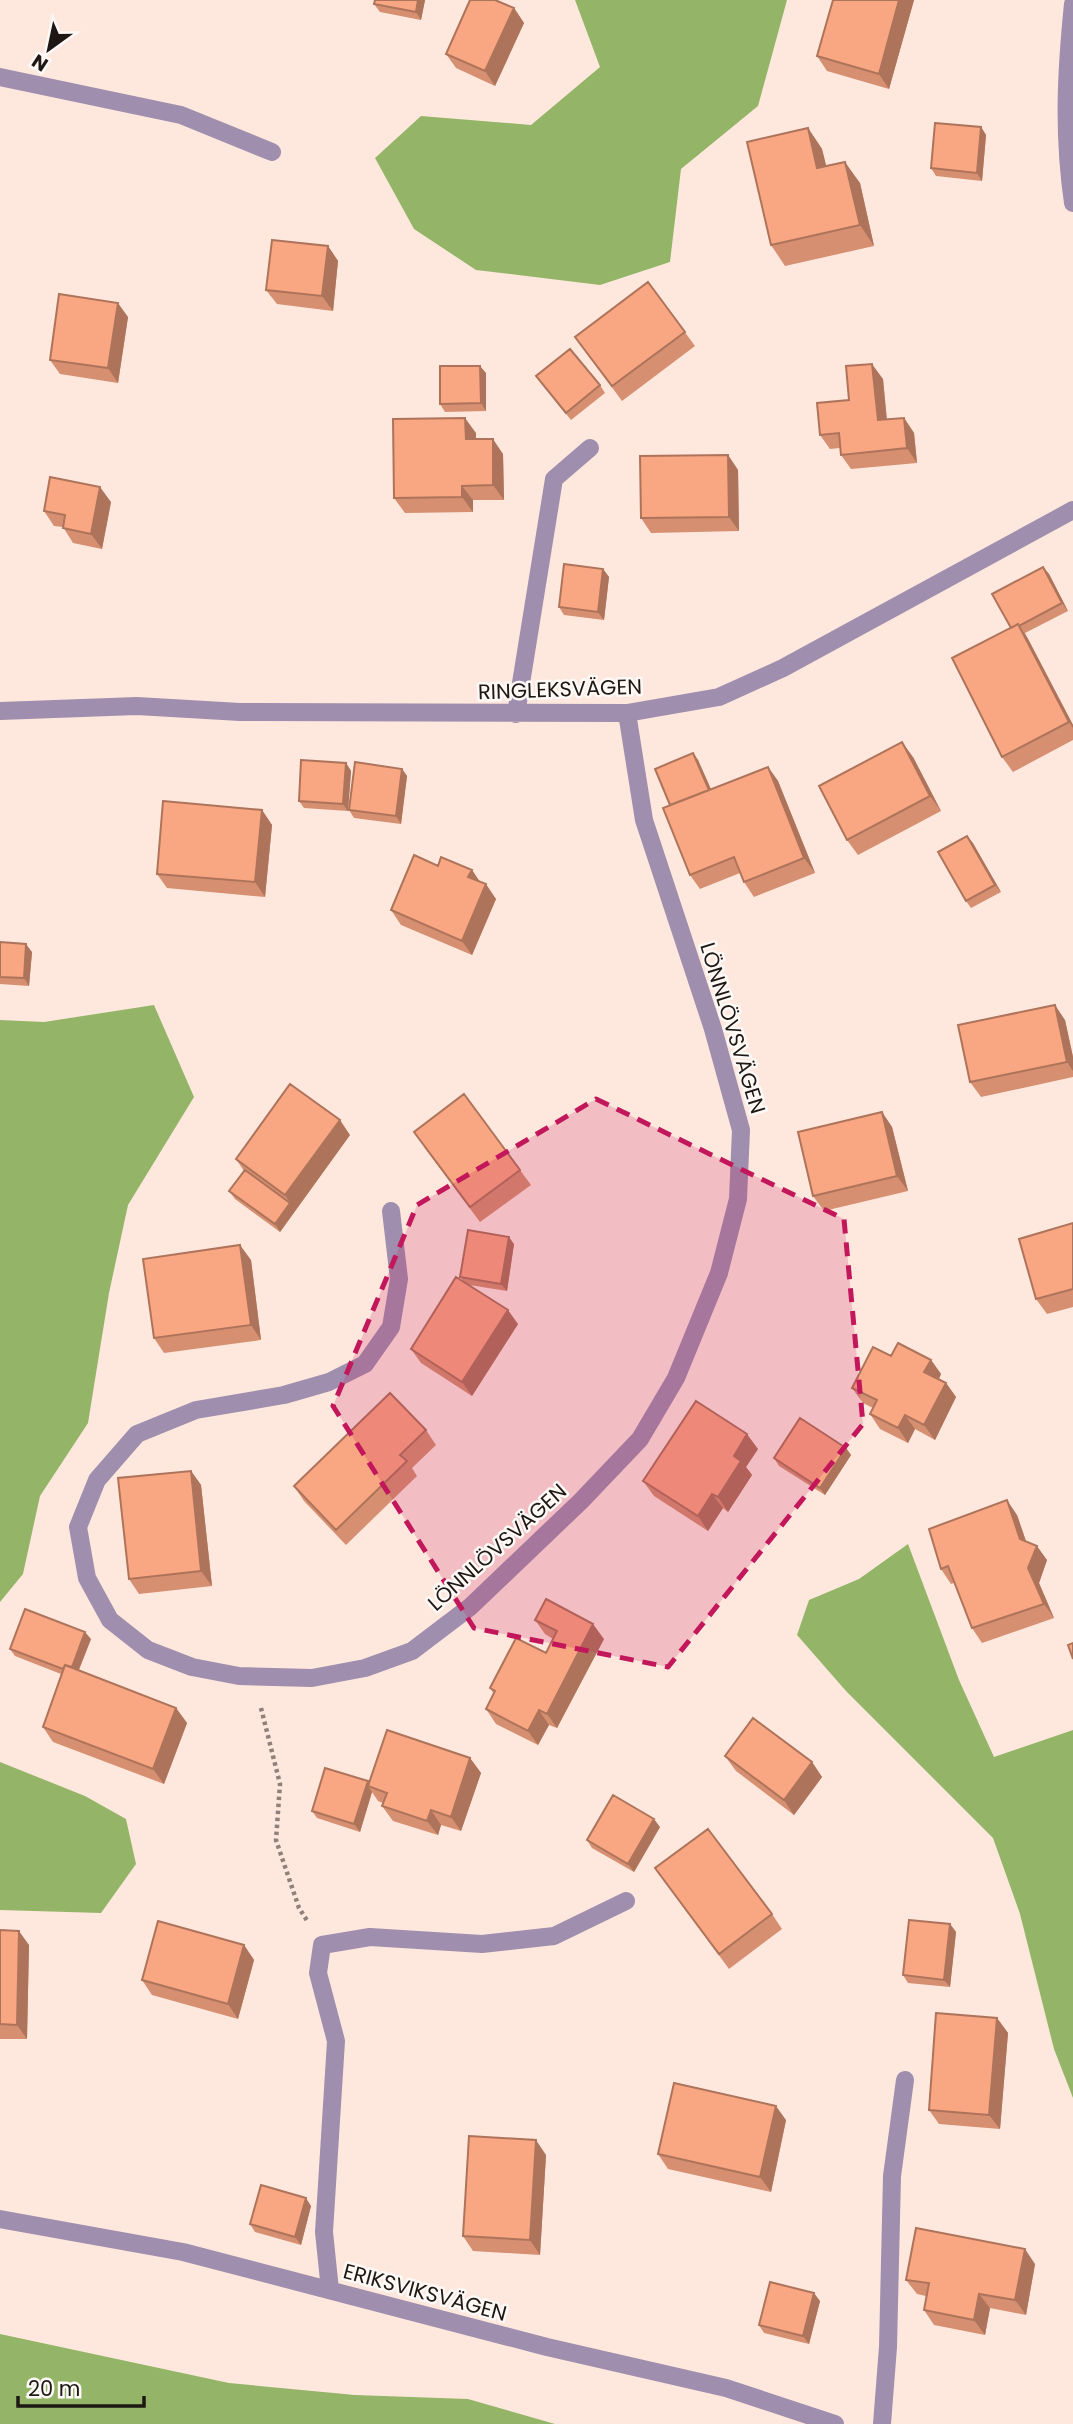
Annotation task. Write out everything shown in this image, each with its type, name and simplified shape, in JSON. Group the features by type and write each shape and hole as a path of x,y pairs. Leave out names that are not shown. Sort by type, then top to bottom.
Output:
{"street":[{"path":"1073,4 1066,76 1067,140 1073,203"},
{"path":"0,77 181,115 272,152"},
{"path":"516,714 554,479 590,448"},
{"name":"RINGLEKSVÄGEN","path":"0,711 138,706 240,712 627,713 719,697 783,668 1073,510"},
{"name":"LÖNNLÖVSVÄGEN","path":"391,1211 399,1279 391,1327 365,1364 329,1382 284,1395 195,1410 137,1434 97,1480 78,1527 87,1578 110,1620 148,1650 192,1667 239,1676 312,1678 365,1668 412,1651 470,1607 581,1501 640,1439 676,1378 719,1273 738,1199 740,1130 713,1029 643,820 627,713"},
{"path":"330,2290 324,2232 336,2041 318,1973 322,1945 370,1937 482,1944 554,1936 626,1901"},
{"path":"882,2424 888,2347 892,2176 905,2080"},
{"name":"ERIKSVIKSVÄGEN","path":"0,2218 183,2252 547,2347 726,2388 835,2424"}],"path":[{"path":"253,1676 280,1784 276,1840 299,1908 322,1945"}],"highlighted area":[{"path":"596,1099 844,1219 863,1424 668,1667 474,1628 333,1406 417,1205"}],"green space":[{"path":"575,0 787,0 758,106 681,169 670,262 600,285 476,270 414,229 375,158 421,116 531,125 600,67"},
{"path":"154,1005 194,1097 128,1205 109,1293 88,1423 40,1496 23,1574 0,1602 0,1020 44,1022"},
{"path":"908,1544 959,1680 994,1757 1073,1730 1073,2098 1054,2049 1020,1914 993,1838 846,1691 797,1635 809,1600 859,1579"},
{"path":"0,1762 85,1796 126,1819 136,1864 101,1913 0,1910"},
{"path":"0,2334 229,2383 355,2395 468,2399 555,2424 0,2424"}],"building":[{"path":"375,0 418,0 416,12 374,4"},
{"path":"470,0 495,0 514,8 485,71 446,54"},
{"path":"833,0 899,0 879,74 817,56"},
{"path":"935,123 981,127 977,173 931,168"},
{"path":"808,128 817,168 845,162 860,225 771,245 747,142"},
{"path":"272,240 328,246 322,296 266,290"},
{"path":"648,282 685,332 612,386 575,337"},
{"path":"59,294 118,303 108,368 50,360"},
{"path":"570,349 600,385 566,413 536,376"},
{"path":"872,364 878,420 904,418 907,448 841,455 839,433 820,435 817,403 849,400 846,366"},
{"path":"440,366 480,366 481,403 440,404"},
{"path":"465,418 466,439 493,439 493,485 462,486 462,497 394,498 393,419"},
{"path":"728,455 729,517 641,518 640,456"},
{"path":"50,477 100,487 91,534 63,528 65,515 44,511"},
{"path":"564,564 603,569 598,612 559,607"},
{"path":"1043,567 1062,603 1011,628 992,594"},
{"path":"1018,624 1069,722 1002,757 952,658"},
{"path":"902,742 930,796 847,840 819,786"},
{"path":"693,753 709,790 670,805 655,769"},
{"path":"301,760 346,763 343,804 299,801"},
{"path":"355,762 402,769 396,816 349,810"},
{"path":"768,767 804,858 744,882 734,857 690,875 663,808"},
{"path":"163,801 262,810 255,882 157,874"},
{"path":"967,836 995,885 966,901 938,852"},
{"path":"414,855 438,866 441,857 472,870 468,877 486,884 462,941 391,910"},
{"path":"0,942 26,944 24,978 0,977"},
{"path":"1055,1005 1067,1062 970,1082 958,1025"},
{"path":"290,1084 340,1120 285,1195 236,1159"},
{"path":"464,1094 520,1170 470,1207 414,1132"},
{"path":"882,1112 897,1176 813,1196 798,1132"},
{"path":"245,1170 290,1203 275,1224 229,1191"},
{"path":"1073,1223 1073,1289 1036,1299 1019,1239"},
{"path":"468,1230 509,1237 501,1284 460,1277"},
{"path":"240,1245 251,1325 154,1338 143,1259"},
{"path":"456,1277 508,1310 462,1382 411,1349"},
{"path":"898,1343 931,1360 924,1372 946,1383 924,1425 905,1415 898,1428 870,1414 877,1400 852,1388 873,1347 891,1356"},
{"path":"390,1393 426,1430 400,1455 407,1461 336,1530 294,1486"},
{"path":"696,1401 747,1434 734,1456 741,1461 718,1497 712,1494 698,1516 643,1481"},
{"path":"800,1418 846,1448 820,1488 774,1458"},
{"path":"191,1471 201,1571 129,1579 118,1478"},
{"path":"1007,1500 1020,1539 1037,1546 1028,1568 1044,1604 972,1628 948,1566 941,1569 929,1529"},
{"path":"546,1599 593,1624 547,1714 539,1710 528,1731 486,1709 495,1691 490,1688 516,1638 546,1653 557,1631 535,1620"},
{"path":"25,1609 85,1632 72,1667 65,1665 63,1669 10,1649"},
{"path":"1073,1643 1073,1659 1068,1645"},
{"path":"65,1665 176,1708 153,1769 43,1727"},
{"path":"753,1718 812,1762 784,1800 725,1756"},
{"path":"387,1730 470,1758 451,1817 431,1810 427,1821 382,1806 387,1793 368,1786"},
{"path":"325,1768 368,1781 354,1824 312,1811"},
{"path":"613,1795 654,1819 628,1864 587,1840"},
{"path":"708,1829 772,1914 719,1954 655,1868"},
{"path":"909,1920 950,1924 944,1980 903,1975"},
{"path":"158,1921 244,1945 228,2004 142,1980"},
{"path":"0,1930 19,1931 17,2025 0,2024"},
{"path":"936,2013 997,2018 989,2115 929,2110"},
{"path":"674,2083 776,2106 760,2177 658,2154"},
{"path":"469,2136 536,2140 530,2240 463,2236"},
{"path":"261,2185 306,2198 295,2237 250,2224"},
{"path":"916,2228 1025,2249 1015,2300 979,2294 974,2320 924,2310 929,2283 906,2280"},
{"path":"770,2282 814,2293 803,2336 759,2325"}]}
